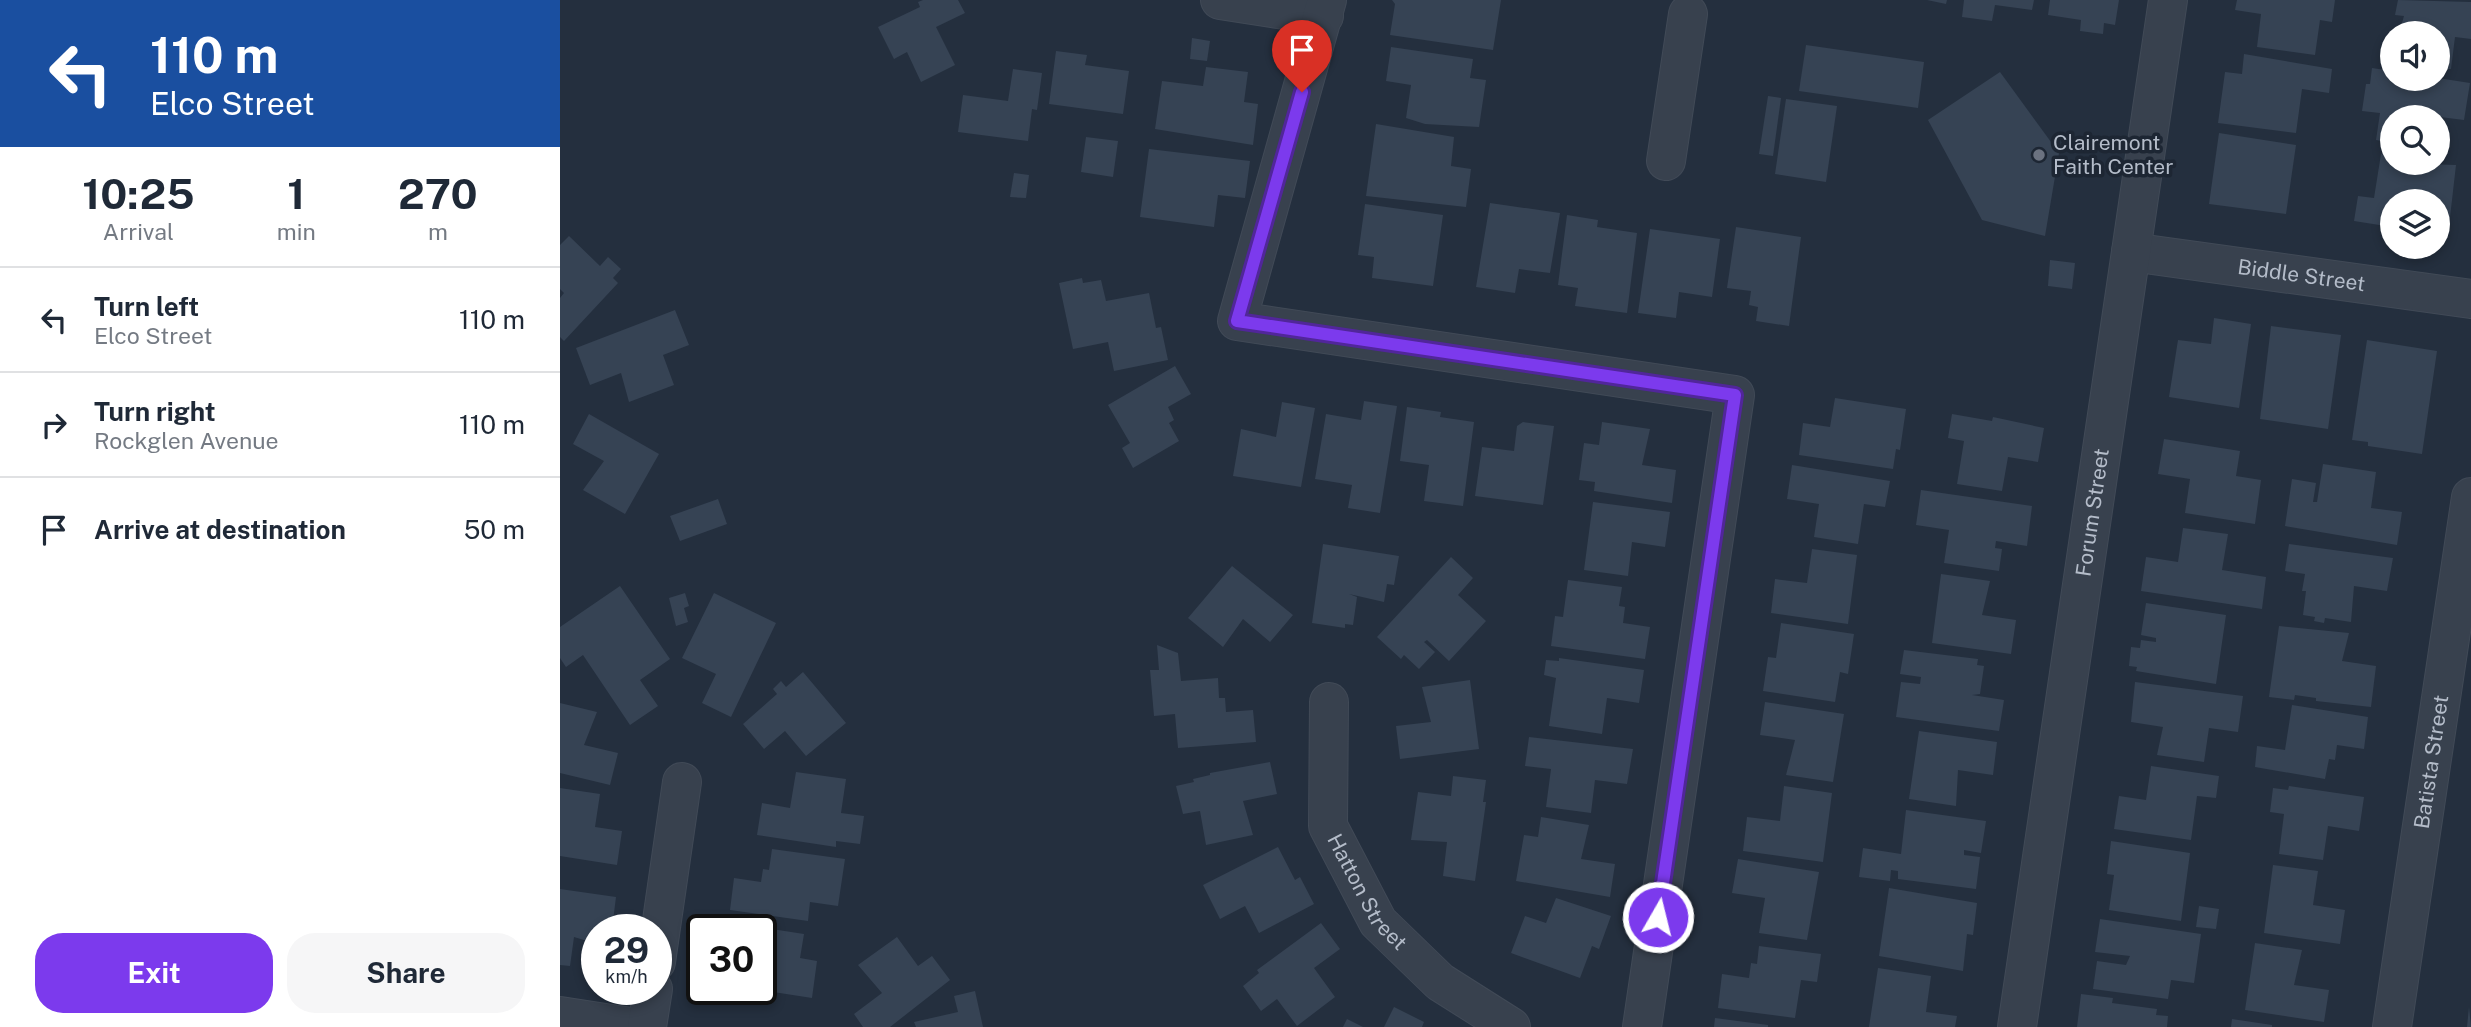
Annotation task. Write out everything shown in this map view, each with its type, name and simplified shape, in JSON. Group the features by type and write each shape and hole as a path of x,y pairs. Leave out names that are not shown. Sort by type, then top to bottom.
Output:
{"street":[{"path":"1220,0 1325,8 1237,321 1735,395 1642,1027"},
{"name":"Forum Street","path":"2017,1027 2168,0"},
{"path":"1666,161 1688,14"},
{"name":"Biddle Street","path":"2131,251 2471,299"},
{"name":"Batista Street","path":"2392,1027 2471,497"},
{"name":"Hatton Street","path":"1329,702 1328,826 1378,922 1440,982 1511,1027"},
{"path":"663,914 682,782"},
{"path":"647,1027 650,1005"},
{"path":"560,1016 631,1027"}],"building":[{"path":"958,0 965,13 936,27 955,65 921,82 907,52 894,59 878,27 920,7 918,2"},
{"path":"1392,0 1501,0 1493,50 1390,35 1395,4"},
{"path":"1927,0 1947,0 1946,4"},
{"path":"1964,0 2034,0 2032,10 1995,5 1992,21 1962,17"},
{"path":"2050,0 2119,0 2115,25 2104,23 2103,34 2080,31 2081,20 2048,15"},
{"path":"2237,0 2335,0 2332,22 2320,20 2315,55 2257,47 2261,14 2235,10"},
{"path":"2398,0 2471,2 2471,39 2455,37 2450,69 2450,21 2403,21 2404,16 2395,15"},
{"path":"1192,38 1210,41 1207,61 1190,59"},
{"path":"1806,45 1924,62 1918,108 1799,91"},
{"path":"1391,47 1473,59 1470,78 1486,80 1479,127 1425,124 1406,118 1411,85 1386,81"},
{"path":"1056,51 1087,55 1085,65 1129,71 1123,114 1049,104"},
{"path":"2244,54 2332,69 2329,93 2302,89 2296,133 2218,123 2225,72 2242,74"},
{"path":"1206,67 1248,72 1244,102 1258,104 1253,145 1155,129 1162,81 1203,86"},
{"path":"2372,68 2380,69 2380,91 2450,91 2450,80 2470,83 2464,120 2450,118 2450,105 2380,105 2380,113 2362,111 2366,84 2370,84"},
{"path":"1013,69 1042,73 1037,110 1032,109 1028,141 958,132 963,95 1008,101"},
{"path":"2000,72 2059,153 2045,236 1982,220 1928,120"},
{"path":"1768,96 1781,98 1773,156 1759,154"},
{"path":"1786,99 1837,106 1826,182 1775,174"},
{"path":"2380,113 2380,141 2376,140"},
{"path":"1376,124 1454,137 1451,166 1471,169 1466,207 1366,196"},
{"path":"2219,133 2296,145 2286,214 2209,204"},
{"path":"1086,137 1118,141 1113,177 1081,172"},
{"path":"1149,149 1250,161 1245,198 1218,195 1214,227 1140,217"},
{"path":"2380,160 2380,175 2450,175 2450,165 2456,165 2450,218 2450,189 2380,189 2380,225 2354,221 2358,196 2374,198"},
{"path":"1014,173 1029,175 1026,198 1010,197"},
{"path":"1490,203 1560,213 1550,273 1519,269 1515,293 1476,287"},
{"path":"1365,204 1443,215 1433,286 1372,278 1374,257 1358,255"},
{"path":"1567,215 1598,220 1597,227 1637,233 1627,313 1575,306 1578,288 1558,285"},
{"path":"1736,227 1801,237 1789,326 1756,321 1758,307 1749,305 1751,291 1727,288"},
{"path":"1650,229 1720,239 1712,297 1679,292 1676,318 1638,313"},
{"path":"569,236 600,266 608,257 621,269 613,278 618,283 564,341 560,337 560,298 564,293 560,289 560,245"},
{"path":"2050,260 2075,263 2072,289 2048,286"},
{"path":"1082,278 1083,283 1101,280 1106,301 1149,293 1156,328 1161,327 1168,360 1114,371 1108,342 1073,349 1059,283"},
{"path":"675,310 689,345 663,355 674,385 629,402 621,373 590,385 576,348"},
{"path":"2214,318 2251,324 2239,408 2169,397 2178,340 2211,344"},
{"path":"2271,326 2341,335 2328,429 2260,419"},
{"path":"2367,340 2437,351 2422,454 2368,446 2368,442 2352,440"},
{"path":"1175,366 1191,394 1168,407 1174,420 1169,423 1179,441 1133,468 1122,448 1130,443 1108,405"},
{"path":"1835,398 1906,409 1900,450 1896,449 1893,469 1799,455 1803,423 1830,427"},
{"path":"1364,401 1397,406 1380,513 1348,508 1352,485 1315,479 1326,414 1361,420"},
{"path":"1282,402 1315,408 1301,487 1233,476 1241,429 1276,437"},
{"path":"1407,407 1441,412 1440,417 1474,422 1463,506 1424,501 1429,465 1400,461"},
{"path":"589,414 659,454 625,514 583,490 604,461 573,444"},
{"path":"1952,414 1992,421 1993,417 2044,428 2038,462 2008,457 2002,491 1957,484 1964,441 1948,438"},
{"path":"1523,422 1554,426 1543,505 1475,496 1482,447 1514,451 1517,426"},
{"path":"1602,422 1650,429 1642,465 1676,470 1672,503 1594,491 1595,482 1579,480 1584,443 1599,445"},
{"path":"2164,439 2240,451 2236,476 2261,480 2255,524 2185,513 2190,479 2158,474"},
{"path":"2323,464 2376,472 2371,508 2402,512 2397,545 2285,526 2292,479 2316,483 2313,502 2317,502"},
{"path":"1792,465 1890,481 1885,507 1864,504 1858,544 1814,537 1819,504 1787,499"},
{"path":"1921,490 2032,506 2027,546 1996,541 1995,548 2002,549 1999,571 1944,563 1949,530 1916,525"},
{"path":"718,499 727,524 680,541 670,516"},
{"path":"1593,502 1670,512 1665,547 1632,542 1628,576 1584,570"},
{"path":"2183,528 2228,534 2222,570 2266,577 2262,609 2141,591 2146,557 2178,562"},
{"path":"1323,544 1399,556 1394,585 1387,584 1384,602 1349,594 1357,597 1353,625 1345,624 1345,628 1312,623"},
{"path":"2289,544 2393,558 2387,591 2354,586 2351,622 2325,618 2324,623 2314,621 2315,617 2303,615 2306,591 2302,591 2305,574 2285,571"},
{"path":"1812,549 1857,555 1848,624 1771,613 1775,579 1807,583"},
{"path":"1451,557 1473,578 1458,595 1486,621 1449,661 1427,640 1424,642 1435,652 1419,669 1404,655 1401,659 1377,637"},
{"path":"1232,566 1293,615 1270,642 1243,619 1223,647 1188,618"},
{"path":"1941,574 1990,581 1982,615 2016,620 2011,654 1932,643"},
{"path":"1568,580 1622,587 1619,606 1625,607 1623,623 1650,627 1645,659 1551,646 1555,616 1563,617"},
{"path":"620,586 670,659 640,680 658,706 630,725 583,655 566,667 560,658 560,627"},
{"path":"685,593 689,606 684,608 688,622 676,626 669,598"},
{"path":"714,593 776,623 731,717 702,703 716,674 682,658"},
{"path":"2146,603 2226,615 2216,684 2136,671 2137,667 2129,666 2131,647 2140,648 2141,640 2156,642 2156,638 2141,635"},
{"path":"1781,623 1854,634 1848,674 1840,672 1835,702 1763,691 1768,657 1776,658"},
{"path":"2279,626 2349,633 2342,661 2376,666 2371,707 2316,701 2316,698 2295,695 2294,700 2269,697"},
{"path":"1157,645 1178,653 1181,681 1218,678 1219,698 1225,698 1226,712 1253,710 1256,742 1178,748 1175,714 1154,716 1150,670 1159,670"},
{"path":"1904,650 1978,659 1977,665 1984,666 1980,694 1972,695 2004,700 1999,731 1896,717 1901,682 1920,684 1921,677 1900,674"},
{"path":"1559,658 1644,670 1639,703 1607,698 1602,734 1549,726 1556,678 1544,675 1546,660 1559,661"},
{"path":"803,672 846,723 806,756 785,731 764,749 743,724 777,694 773,689 781,681 786,687"},
{"path":"1470,680 1479,749 1400,759 1396,726 1431,722 1422,687"},
{"path":"2135,682 2243,696 2238,732 2209,728 2204,762 2157,755 2163,727 2131,722"},
{"path":"1765,702 1844,714 1833,782 1786,775 1795,740 1760,735"},
{"path":"560,703 597,712 584,745 618,753 610,785 560,773"},
{"path":"2292,705 2368,717 2364,749 2337,745 2335,760 2329,759 2325,779 2255,767 2257,746 2285,750"},
{"path":"1919,731 1997,742 1993,775 1958,770 1956,806 1909,799"},
{"path":"1529,737 1633,749 1627,784 1595,780 1591,813 1546,807 1551,769 1525,766"},
{"path":"1270,762 1277,794 1243,801 1253,835 1206,845 1200,811 1183,814 1176,786 1194,782 1193,779 1210,773"},
{"path":"2151,766 2219,776 2216,798 2197,796 2191,840 2114,829 2119,796 2146,800"},
{"path":"796,772 846,779 841,813 864,816 860,844 836,841 836,847 757,835 762,803 790,808"},
{"path":"1453,776 1486,780 1483,802 1486,802 1475,881 1443,876 1447,842 1411,840 1418,792 1451,796"},
{"path":"1784,786 1832,793 1823,862 1743,851 1747,817 1780,821"},
{"path":"2289,786 2364,797 2359,831 2328,826 2323,860 2279,854 2284,814 2270,812 2273,788 2288,790"},
{"path":"560,788 600,794 595,827 622,831 617,865 560,856"},
{"path":"1906,810 1986,821 1981,853 1964,850 1964,855 1980,857 1976,889 1898,879 1898,871 1891,870 1890,881 1859,877 1863,848 1901,854"},
{"path":"1541,817 1589,825 1581,859 1615,864 1610,897 1516,881 1524,835 1538,837"},
{"path":"2111,841 2190,853 2181,921 2109,910 2114,875 2107,874"},
{"path":"1278,847 1295,880 1300,877 1314,904 1259,933 1245,906 1220,919 1203,885"},
{"path":"772,849 845,859 838,906 810,902 808,921 777,917 777,914 730,910 734,878 761,882 763,869 769,870"},
{"path":"1738,859 1819,872 1807,940 1759,933 1765,898 1732,893"},
{"path":"2273,865 2318,871 2313,905 2345,910 2340,944 2264,933"},
{"path":"1889,888 1977,903 1973,935 1967,934 1963,971 1879,956"},
{"path":"560,889 616,897 614,914 581,914 581,939 574,937 570,966 560,965"},
{"path":"1556,898 1611,916 1599,949 1592,946 1580,978 1511,953 1525,916 1546,923"},
{"path":"2199,906 2219,909 2216,929 2196,927"},
{"path":"2100,919 2201,934 2194,983 2171,980 2168,999 2093,989 2097,961 2126,965 2130,956 2095,952"},
{"path":"1321,923 1340,949 1314,968 1335,997 1297,1026 1277,999 1261,1011 1243,986 1259,973 1257,970"},
{"path":"777,930 804,934 800,958 817,961 812,998 777,993"},
{"path":"897,937 918,966 932,956 950,980 890,1027 863,1027 854,1014 882,993 858,965"},
{"path":"2255,943 2302,950 2294,985 2329,990 2324,1022 2245,1010"},
{"path":"1759,946 1821,954 1817,982 1801,980 1795,1018 1718,1008 1722,974 1749,978 1751,963 1757,964"},
{"path":"1878,968 1931,976 1926,1012 1957,1016 1955,1027 1869,1027"},
{"path":"975,991 983,1027 916,1027 914,1022 958,1012 954,996"},
{"path":"2081,994 2113,998 2112,1003 2157,1009 2156,1015 2168,1016 2167,1027 2077,1027"},
{"path":"1394,1007 1424,1022 1422,1027 1384,1027"},
{"path":"2469,1007 2471,1027 2467,1027"},
{"path":"1715,1018 1768,1025 1768,1027 1714,1027"},
{"path":"1347,1019 1363,1027 1343,1027"},
{"path":"2232,1019 2272,1025 2272,1027 2231,1027"}],"place":[{"name":"Clairemont Faith Center","path":"2039,155"}],"route":[{"path":"1302,92 1237,321 1735,395 1658,917"}]}
